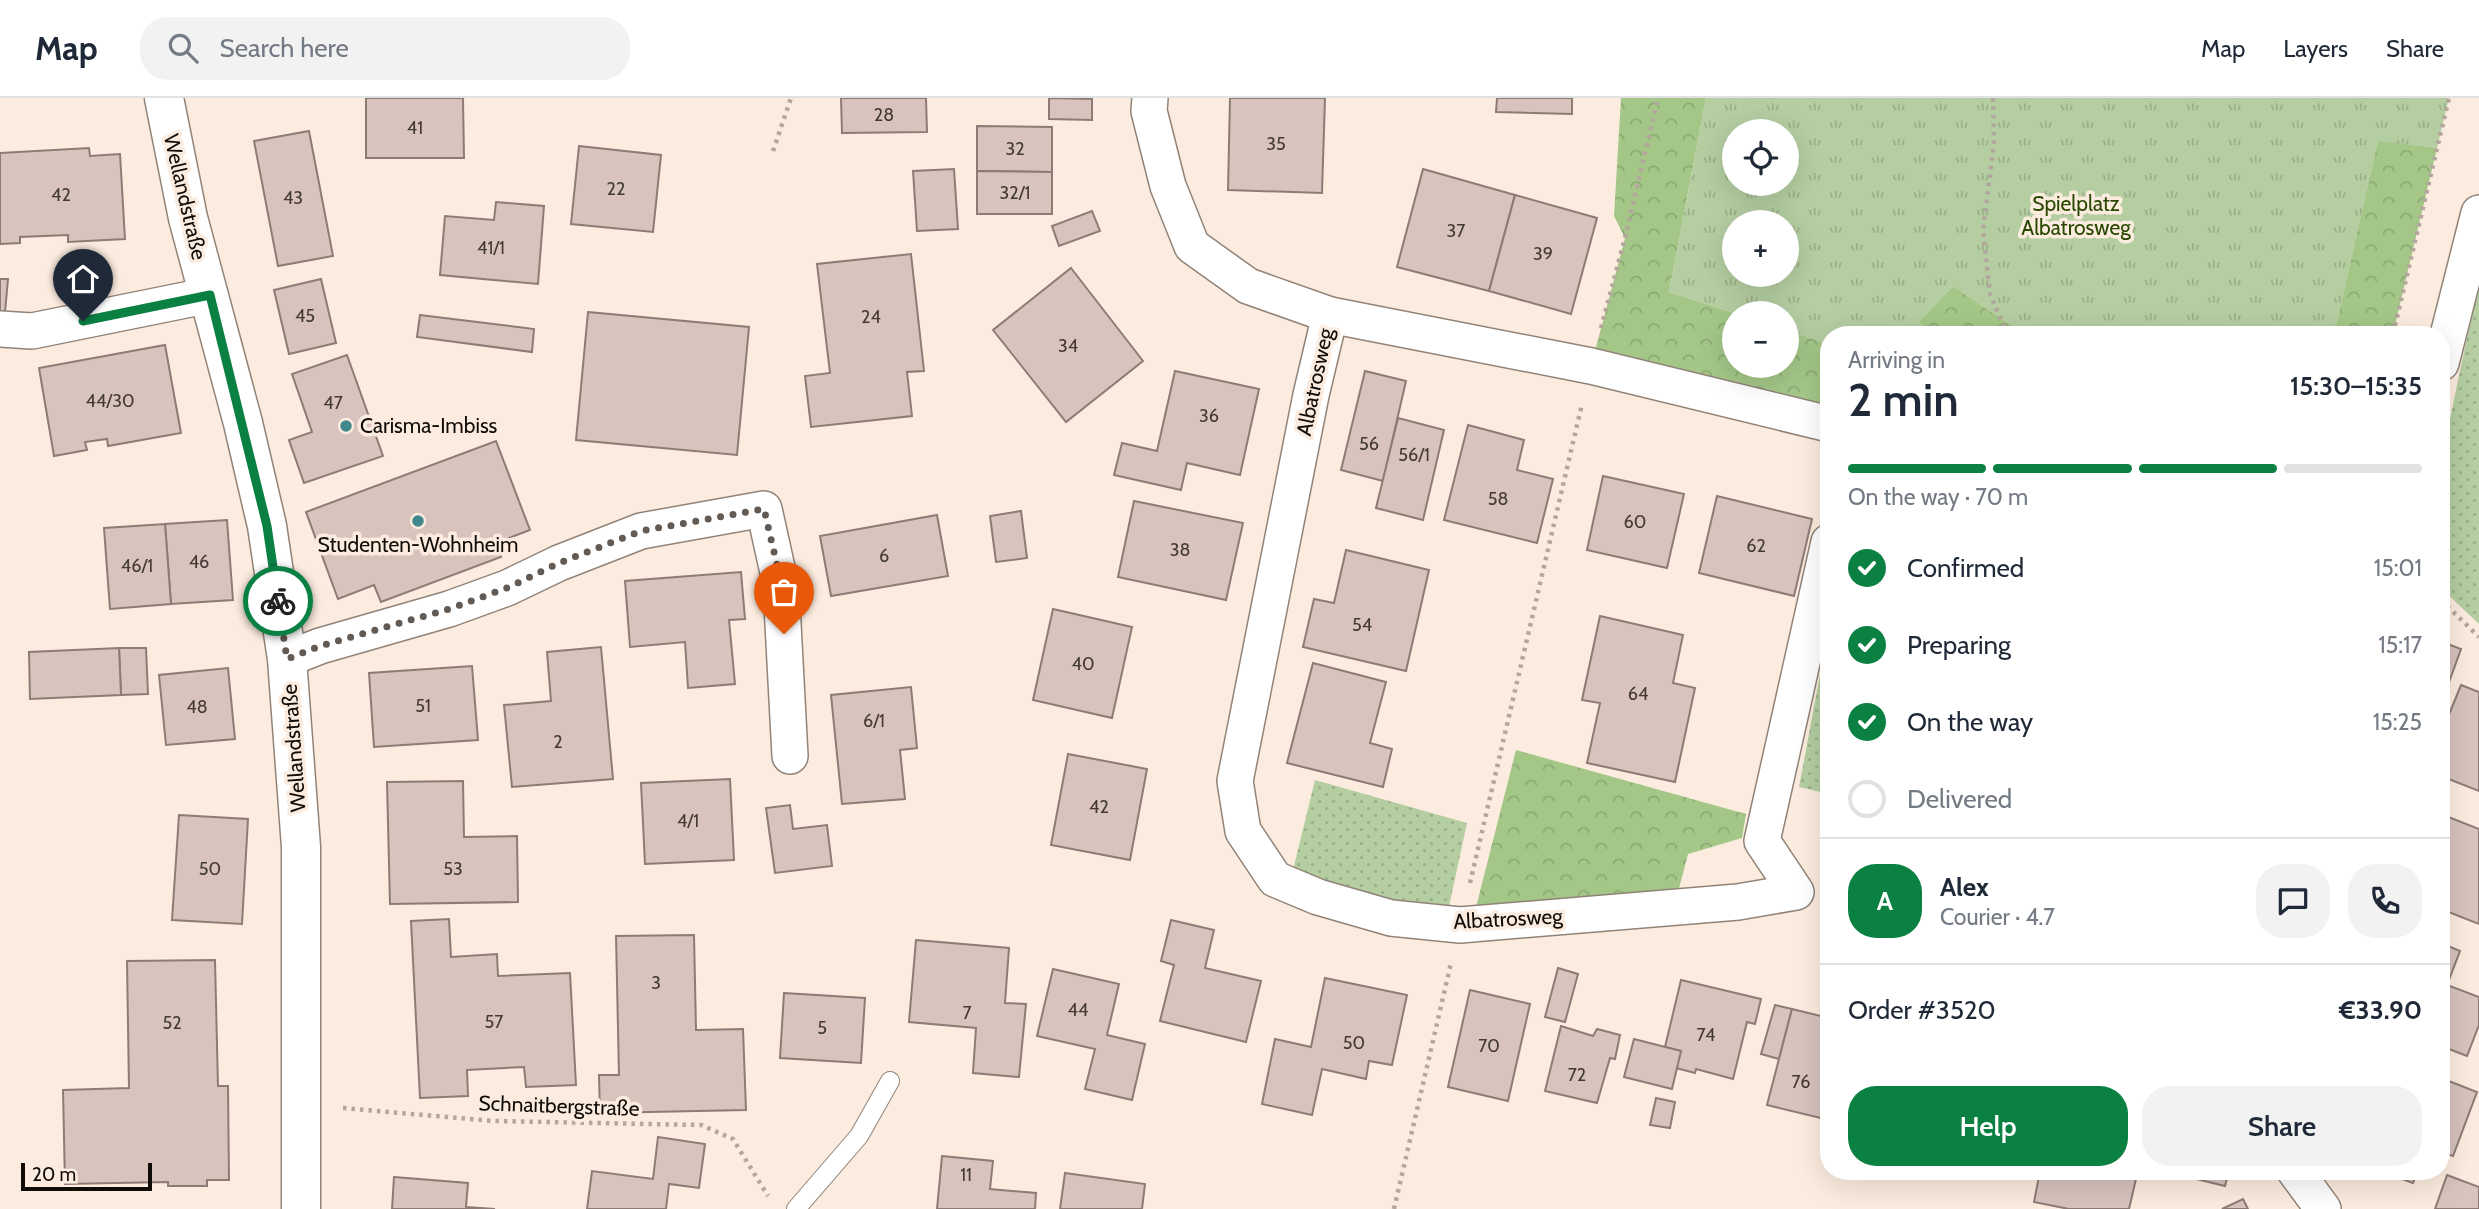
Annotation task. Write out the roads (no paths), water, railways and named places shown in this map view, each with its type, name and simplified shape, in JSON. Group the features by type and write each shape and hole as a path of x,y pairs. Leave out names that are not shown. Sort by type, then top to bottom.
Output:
{"main road":[{"name":"Wellandstraße","path":"164,98 188,218 210,295 267,526 287,659 301,847 301,1209"}],"street":[{"name":"Albatrosweg","path":"1150,98 1149,111 1168,186 1192,246 1248,286 1329,315 1591,366 1820,422"},
{"path":"2450,327 2479,213"},
{"path":"0,329 32,331 210,295"},
{"name":"Albatrosweg","path":"1329,315 1235,781 1243,831 1276,879 1318,897 1391,918 1460,925 1738,902 1796,892 1762,841 1820,582"},
{"path":"287,659 320,646 449,609 507,588 559,563 641,531 764,509 782,586 790,756"},
{"path":"2302,1180 2323,1209"}],"lane":[{"path":"796,1209 859,1136 890,1080"}],"place":[{"name":"Carisma-Imbiss","path":"346,426"},
{"name":"Studenten-Wohnheim","path":"418,521"}],"park label":[{"name":"Spielplatz Albatrosweg","path":"2076,216"}]}
